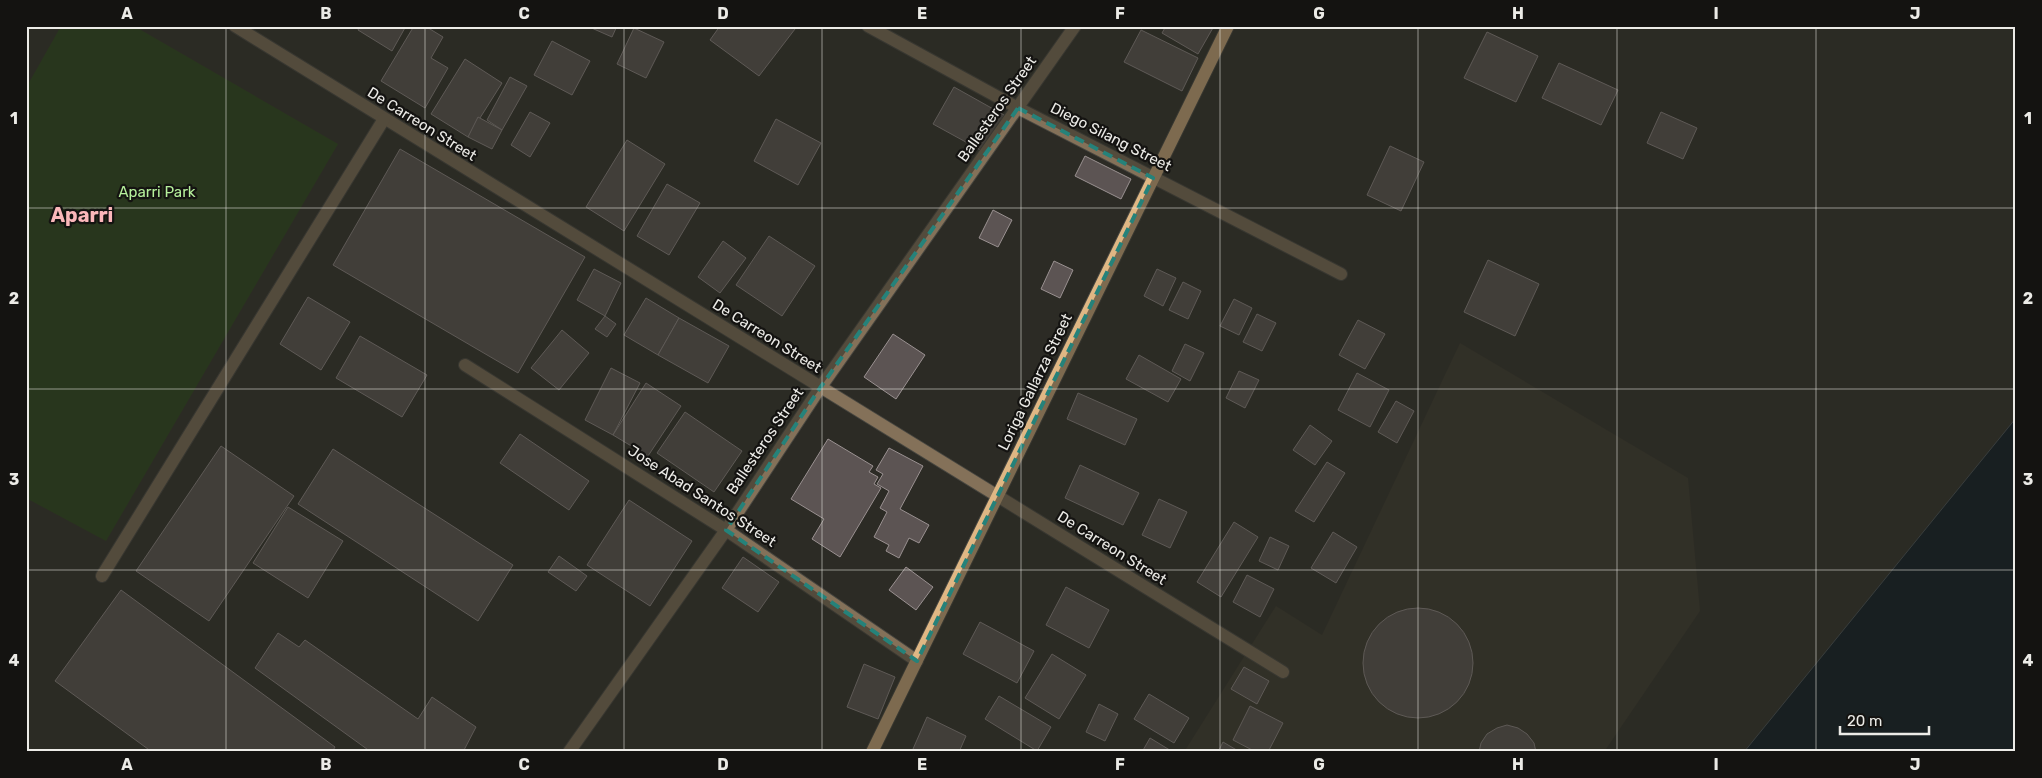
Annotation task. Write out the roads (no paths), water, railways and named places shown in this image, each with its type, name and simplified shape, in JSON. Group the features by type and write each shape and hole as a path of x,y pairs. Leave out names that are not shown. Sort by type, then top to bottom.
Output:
{"main road":[{"name":"Loriga Gallarza Street","path":"872,752 1228,26"}],"street":[{"name":"De Carreon Street","path":"235,26 1283,672"},
{"name":"Diego Silang Street","path":"868,26 1018,108 1341,274"},
{"name":"Ballesteros Street","path":"569,752 726,530 820,388 1075,26"},
{"path":"102,576 384,119"},
{"name":"Jose Abad Santos Street","path":"465,365 726,530 917,660"}],"water":[{"path":"2016,418 2016,752 1744,752"}],"district":[{"name":"Aparri","path":"82,215"}],"park label":[{"name":"Aparri Park","path":"157,192"}]}
